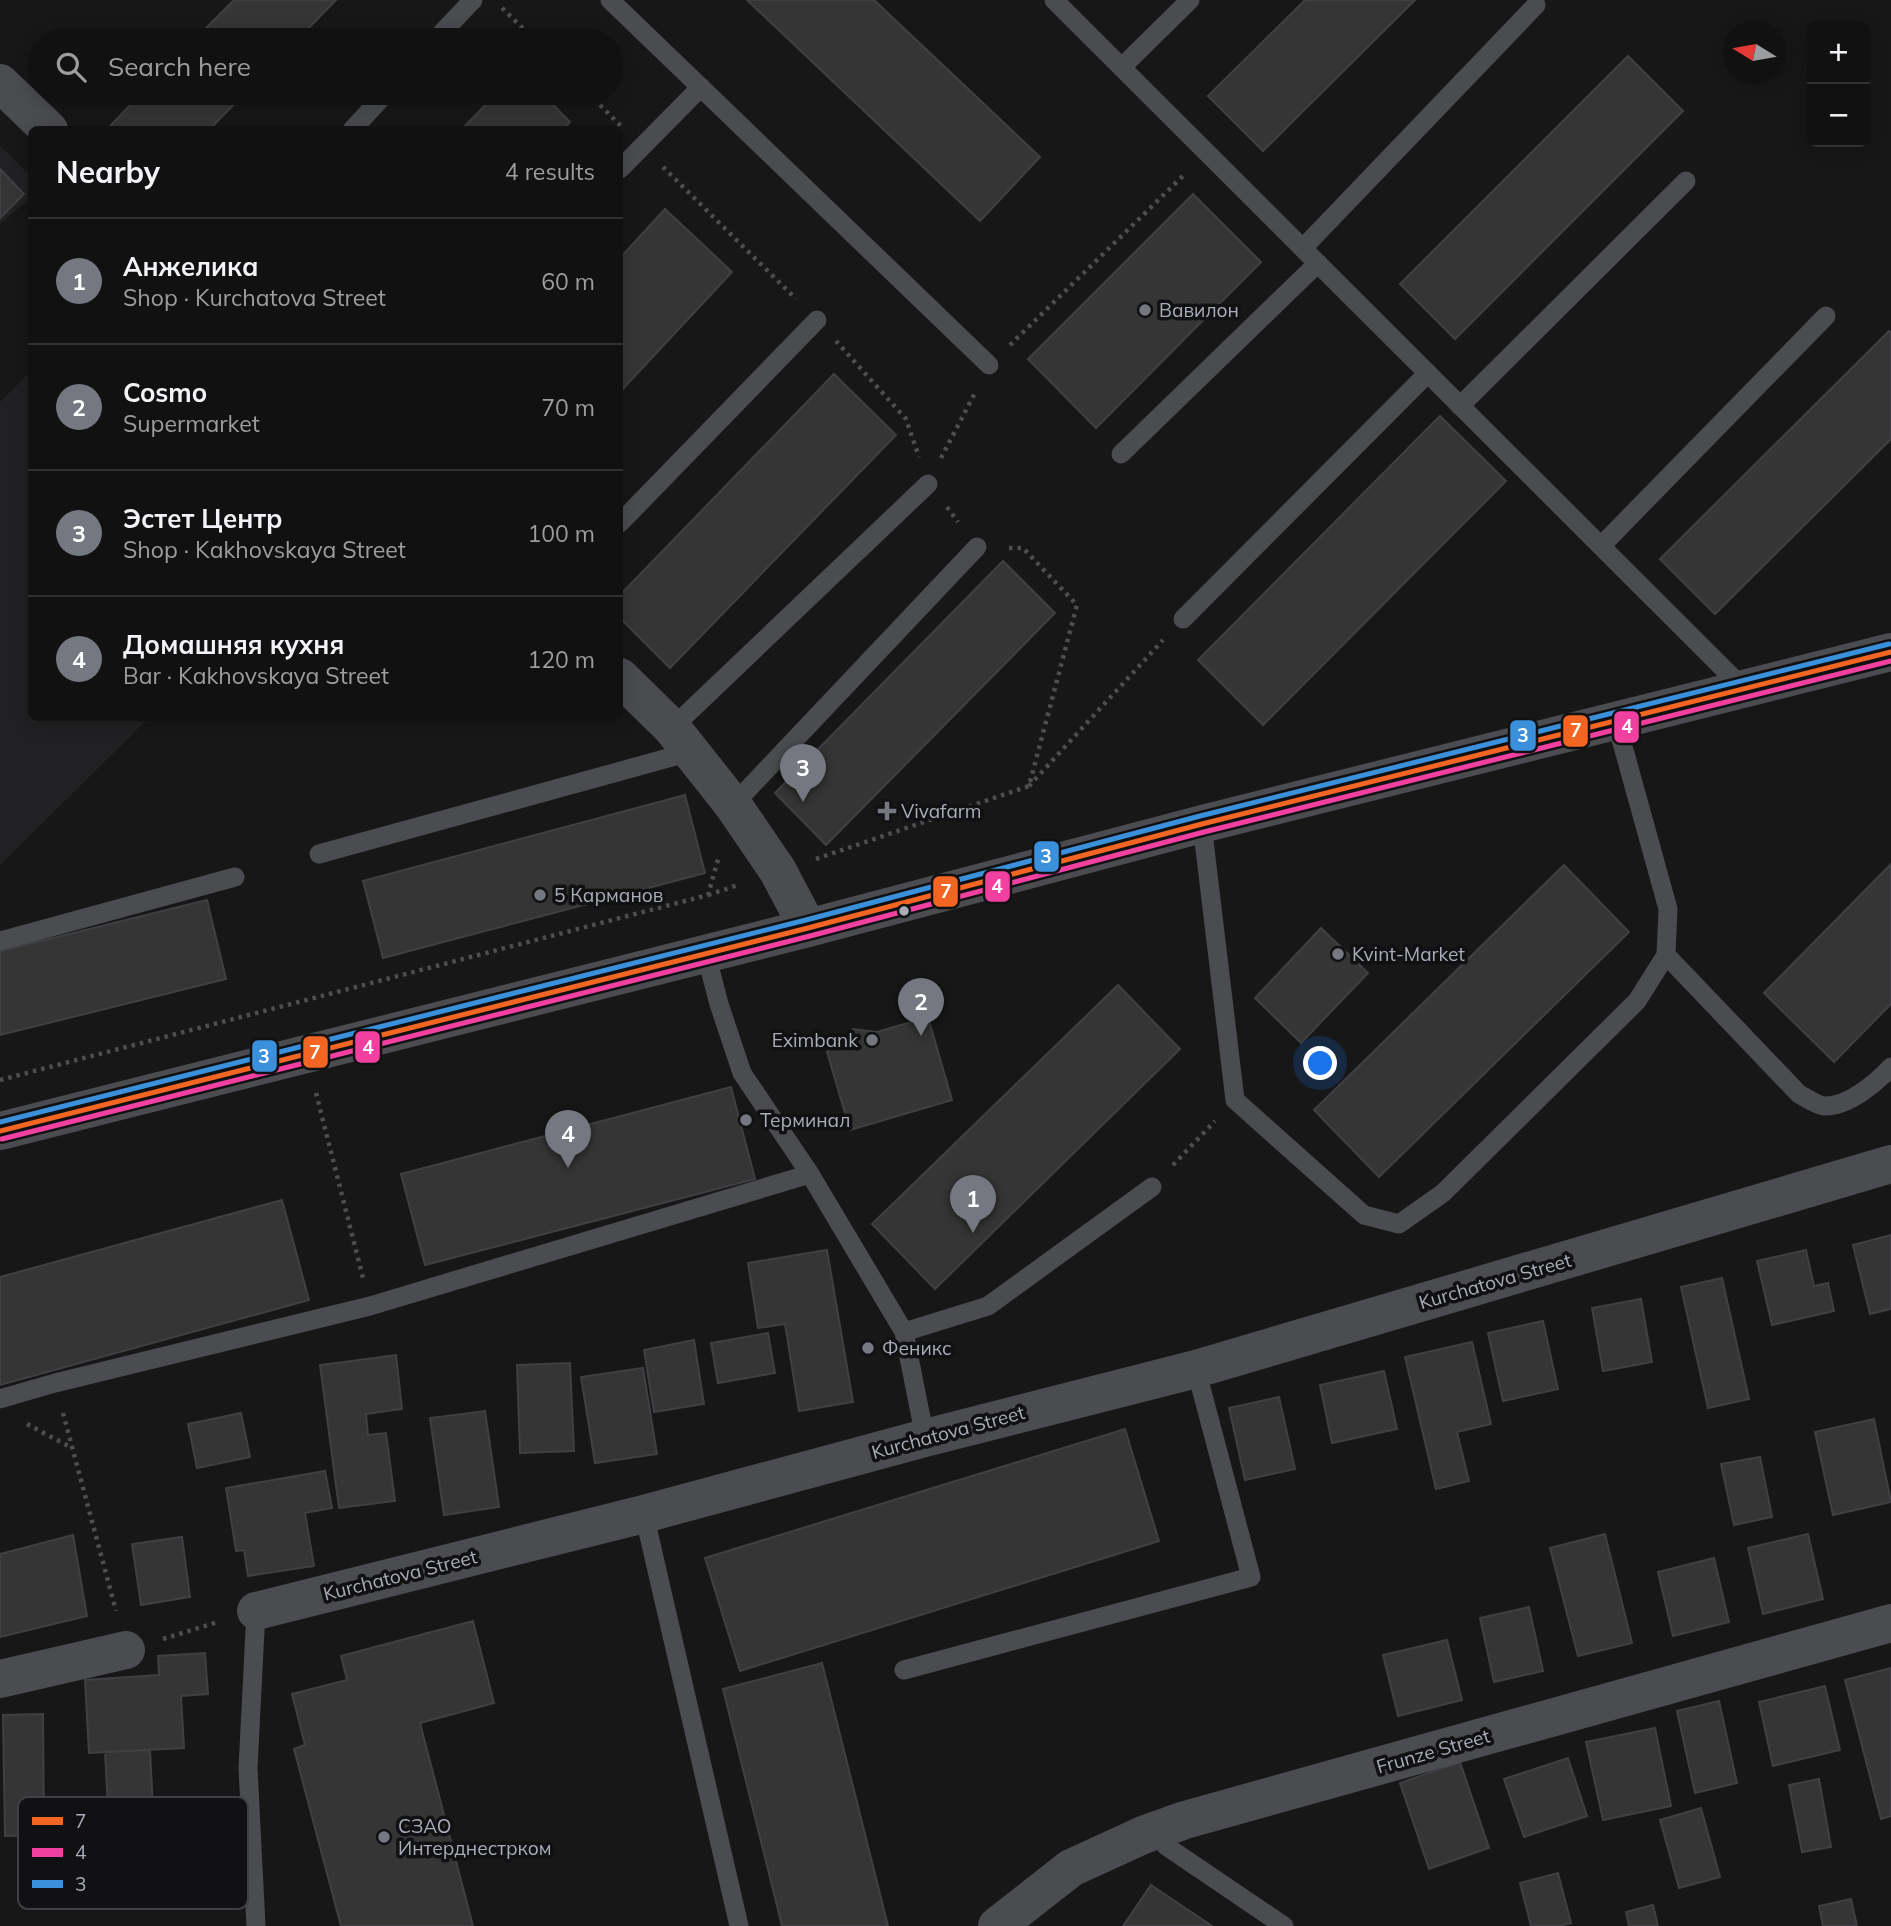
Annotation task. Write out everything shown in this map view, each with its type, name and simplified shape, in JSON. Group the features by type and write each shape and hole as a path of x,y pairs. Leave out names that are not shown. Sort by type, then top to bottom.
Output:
{"street":[{"path":"0,83 44,126"},
{"path":"0,1131 808,928 1202,824 1891,652"},
{"path":"623,680 681,740 733,805 778,871 808,928"},
{"name":"Kurchatova Street","path":"256,1611 644,1514 925,1437 1196,1369 1891,1164"},
{"name":"Frunze Street","path":"997,1926 1070,1868 1143,1835 1185,1820 1891,1623"},
{"path":"0,1679 126,1650"}],"lane":[{"path":"446,28 473,0"},
{"path":"610,0 989,365"},
{"path":"1054,0 1744,689"},
{"path":"1122,67 1190,0"},
{"path":"1303,248 1536,5"},
{"path":"623,166 701,88"},
{"path":"356,126 375,105"},
{"path":"1460,406 1686,181"},
{"path":"1121,454 1318,263"},
{"path":"1601,546 1826,316"},
{"path":"623,520 817,320"},
{"path":"1183,619 1428,373"},
{"path":"319,854 681,740 928,484"},
{"path":"733,805 977,547"},
{"path":"1202,824 1235,1100 1364,1215 1399,1224 1443,1193 1637,1001 1666,955 1668,909 1616,721"},
{"path":"0,941 234,877"},
{"path":"706,954 742,1073 810,1174 904,1332 925,1437"},
{"path":"1666,955 1799,1094 1823,1106 1839,1103 1857,1094 1891,1067"},
{"path":"0,1399 55,1382 370,1306 810,1174"},
{"path":"904,1332 988,1306 1152,1187"},
{"path":"904,1670 1251,1577 1196,1369"},
{"path":"644,1514 739,1926"},
{"path":"256,1611 248,1768 256,1926"},
{"path":"1166,1846 1284,1926"}],"path":[{"path":"494,0 523,28"},
{"path":"928,484 989,365 1207,153"},
{"path":"1029,786 1183,619"},
{"path":"0,1080 708,895 733,805"},
{"path":"306,1054 370,1306"},
{"path":"1152,1187 1235,1100"},
{"path":"55,1382 126,1650 256,1611"},
{"path":"24,1422 72,1448"}],"shaded area":[{"path":"0,146 28,173 28,199 0,225"},
{"path":"28,374 28,721 146,721 0,865 0,402"}],"building":[{"path":"234,0 336,0 309,28 206,28"},
{"path":"747,0 874,0 1040,157 980,221"},
{"path":"1305,0 1415,0 1263,151 1208,96"},
{"path":"1628,56 1683,111 1455,339 1400,284"},
{"path":"130,105 233,105 213,126 110,126"},
{"path":"485,105 554,105 570,122 566,126 465,126"},
{"path":"0,169 24,194 0,218"},
{"name":"Вавилон","path":"1193,194 1261,262 1096,428 1028,359"},
{"path":"665,209 732,272 623,389 623,255"},
{"path":"1889,331 1891,439 1715,614 1660,559"},
{"path":"834,374 896,435 670,668 623,621 623,592"},
{"path":"1440,416 1506,481 1263,725 1198,660"},
{"path":"1003,561 1055,613 826,845 775,793"},
{"path":"685,795 705,873 383,958 363,881"},
{"path":"1891,864 1891,1004 1834,1062 1764,993"},
{"path":"1564,865 1629,932 1379,1177 1314,1110"},
{"path":"207,900 226,979 0,1035 0,951"},
{"path":"1321,928 1368,973 1301,1043 1255,998"},
{"path":"1118,985 1180,1049 935,1289 872,1224"},
{"path":"928,1017 952,1100 850,1130 827,1052 853,1029 877,1032"},
{"path":"731,1087 755,1179 425,1265 401,1174"},
{"path":"282,1200 309,1300 0,1385 0,1277"},
{"path":"1891,1235 1891,1309 1870,1314 1853,1245"},
{"path":"827,1250 853,1402 799,1411 785,1324 758,1328 748,1263"},
{"path":"1806,1250 1814,1286 1828,1283 1834,1311 1772,1325 1757,1261"},
{"path":"1722,1278 1749,1399 1708,1408 1681,1287"},
{"path":"1641,1299 1652,1362 1603,1371 1592,1308"},
{"path":"1543,1321 1558,1389 1503,1401 1488,1333"},
{"path":"768,1333 775,1373 718,1383 711,1343"},
{"path":"694,1340 704,1404 654,1412 644,1350"},
{"path":"1472,1342 1491,1424 1457,1432 1469,1481 1436,1489 1405,1357"},
{"path":"396,1355 402,1409 366,1414 368,1435 386,1433 395,1501 339,1508 320,1365"},
{"path":"570,1363 574,1451 520,1453 517,1365"},
{"path":"643,1368 657,1454 595,1463 581,1377"},
{"path":"1384,1371 1397,1429 1332,1443 1320,1385"},
{"path":"1279,1397 1295,1469 1245,1480 1229,1408"},
{"path":"485,1411 499,1507 444,1515 430,1418"},
{"path":"241,1413 250,1457 197,1468 188,1424"},
{"path":"1874,1419 1891,1502 1833,1515 1815,1432"},
{"path":"1125,1429 1159,1541 740,1671 705,1558"},
{"path":"1760,1457 1772,1517 1734,1525 1721,1464"},
{"path":"325,1471 332,1508 305,1513 314,1566 248,1576 244,1550 236,1551 226,1488"},
{"path":"1605,1534 1632,1643 1578,1656 1550,1548"},
{"path":"1808,1534 1823,1599 1763,1614 1748,1548"},
{"path":"73,1535 87,1616 0,1637 0,1554"},
{"path":"182,1537 190,1597 141,1605 132,1544"},
{"path":"1714,1558 1729,1622 1673,1636 1658,1572"},
{"path":"1529,1607 1543,1671 1494,1682 1480,1618"},
{"name":"СЗАО Интерднестрком","path":"473,1621 494,1703 420,1723 473,1926 341,1926 294,1749 305,1745 292,1694 347,1680 341,1656"},
{"path":"1447,1640 1462,1700 1398,1716 1383,1655"},
{"path":"205,1653 208,1694 181,1696 184,1748 89,1753 85,1680 159,1675 158,1656"},
{"path":"822,1663 888,1926 782,1926 723,1689"},
{"path":"1891,1668 1891,1816 1881,1819 1845,1680"},
{"path":"1825,1686 1840,1750 1773,1766 1759,1702"},
{"path":"1719,1701 1737,1783 1695,1793 1677,1711"},
{"path":"43,1714 44,1797 18,1797 18,1836 5,1836 3,1715"},
{"path":"1655,1728 1671,1806 1603,1820 1586,1742"},
{"path":"150,1750 152,1797 107,1797 105,1752"},
{"path":"1568,1758 1587,1816 1524,1837 1504,1779"},
{"path":"1460,1762 1489,1848 1429,1869 1400,1783"},
{"path":"1819,1779 1831,1847 1802,1852 1789,1785"},
{"path":"1701,1808 1720,1877 1679,1888 1660,1820"},
{"path":"1558,1873 1571,1923 1531,1926 1520,1883"},
{"path":"1151,1885 1212,1926 1123,1926"},
{"path":"1851,1899 1857,1926 1823,1926 1819,1906"},
{"path":"1653,1905 1658,1926 1629,1926 1626,1912"}],"transit line":[{"name":"3","path":"0,1122 806,920 1200,816 1889,644"},
{"name":"7","path":"0,1131 808,928 1202,824 1891,652"},
{"name":"4","path":"2,1139 810,936 1204,832 1891,661"}],"place":[{"name":"Вавилон","path":"1145,310"},
{"name":"Эстет Центр","path":"803,802"},
{"name":"Vivafarm","path":"887,811"},
{"name":"5 Карманов","path":"540,895"},
{"name":"Kvint-Market","path":"1338,954"},
{"name":"Cosmo","path":"921,1036"},
{"name":"Eximbank","path":"872,1040"},
{"name":"Терминал","path":"746,1120"},
{"name":"Домашняя кухня","path":"568,1168"},
{"name":"Анжелика","path":"973,1233"},
{"name":"Феникс","path":"868,1348"},
{"name":"СЗАО Интерднестрком","path":"384,1837"}]}
